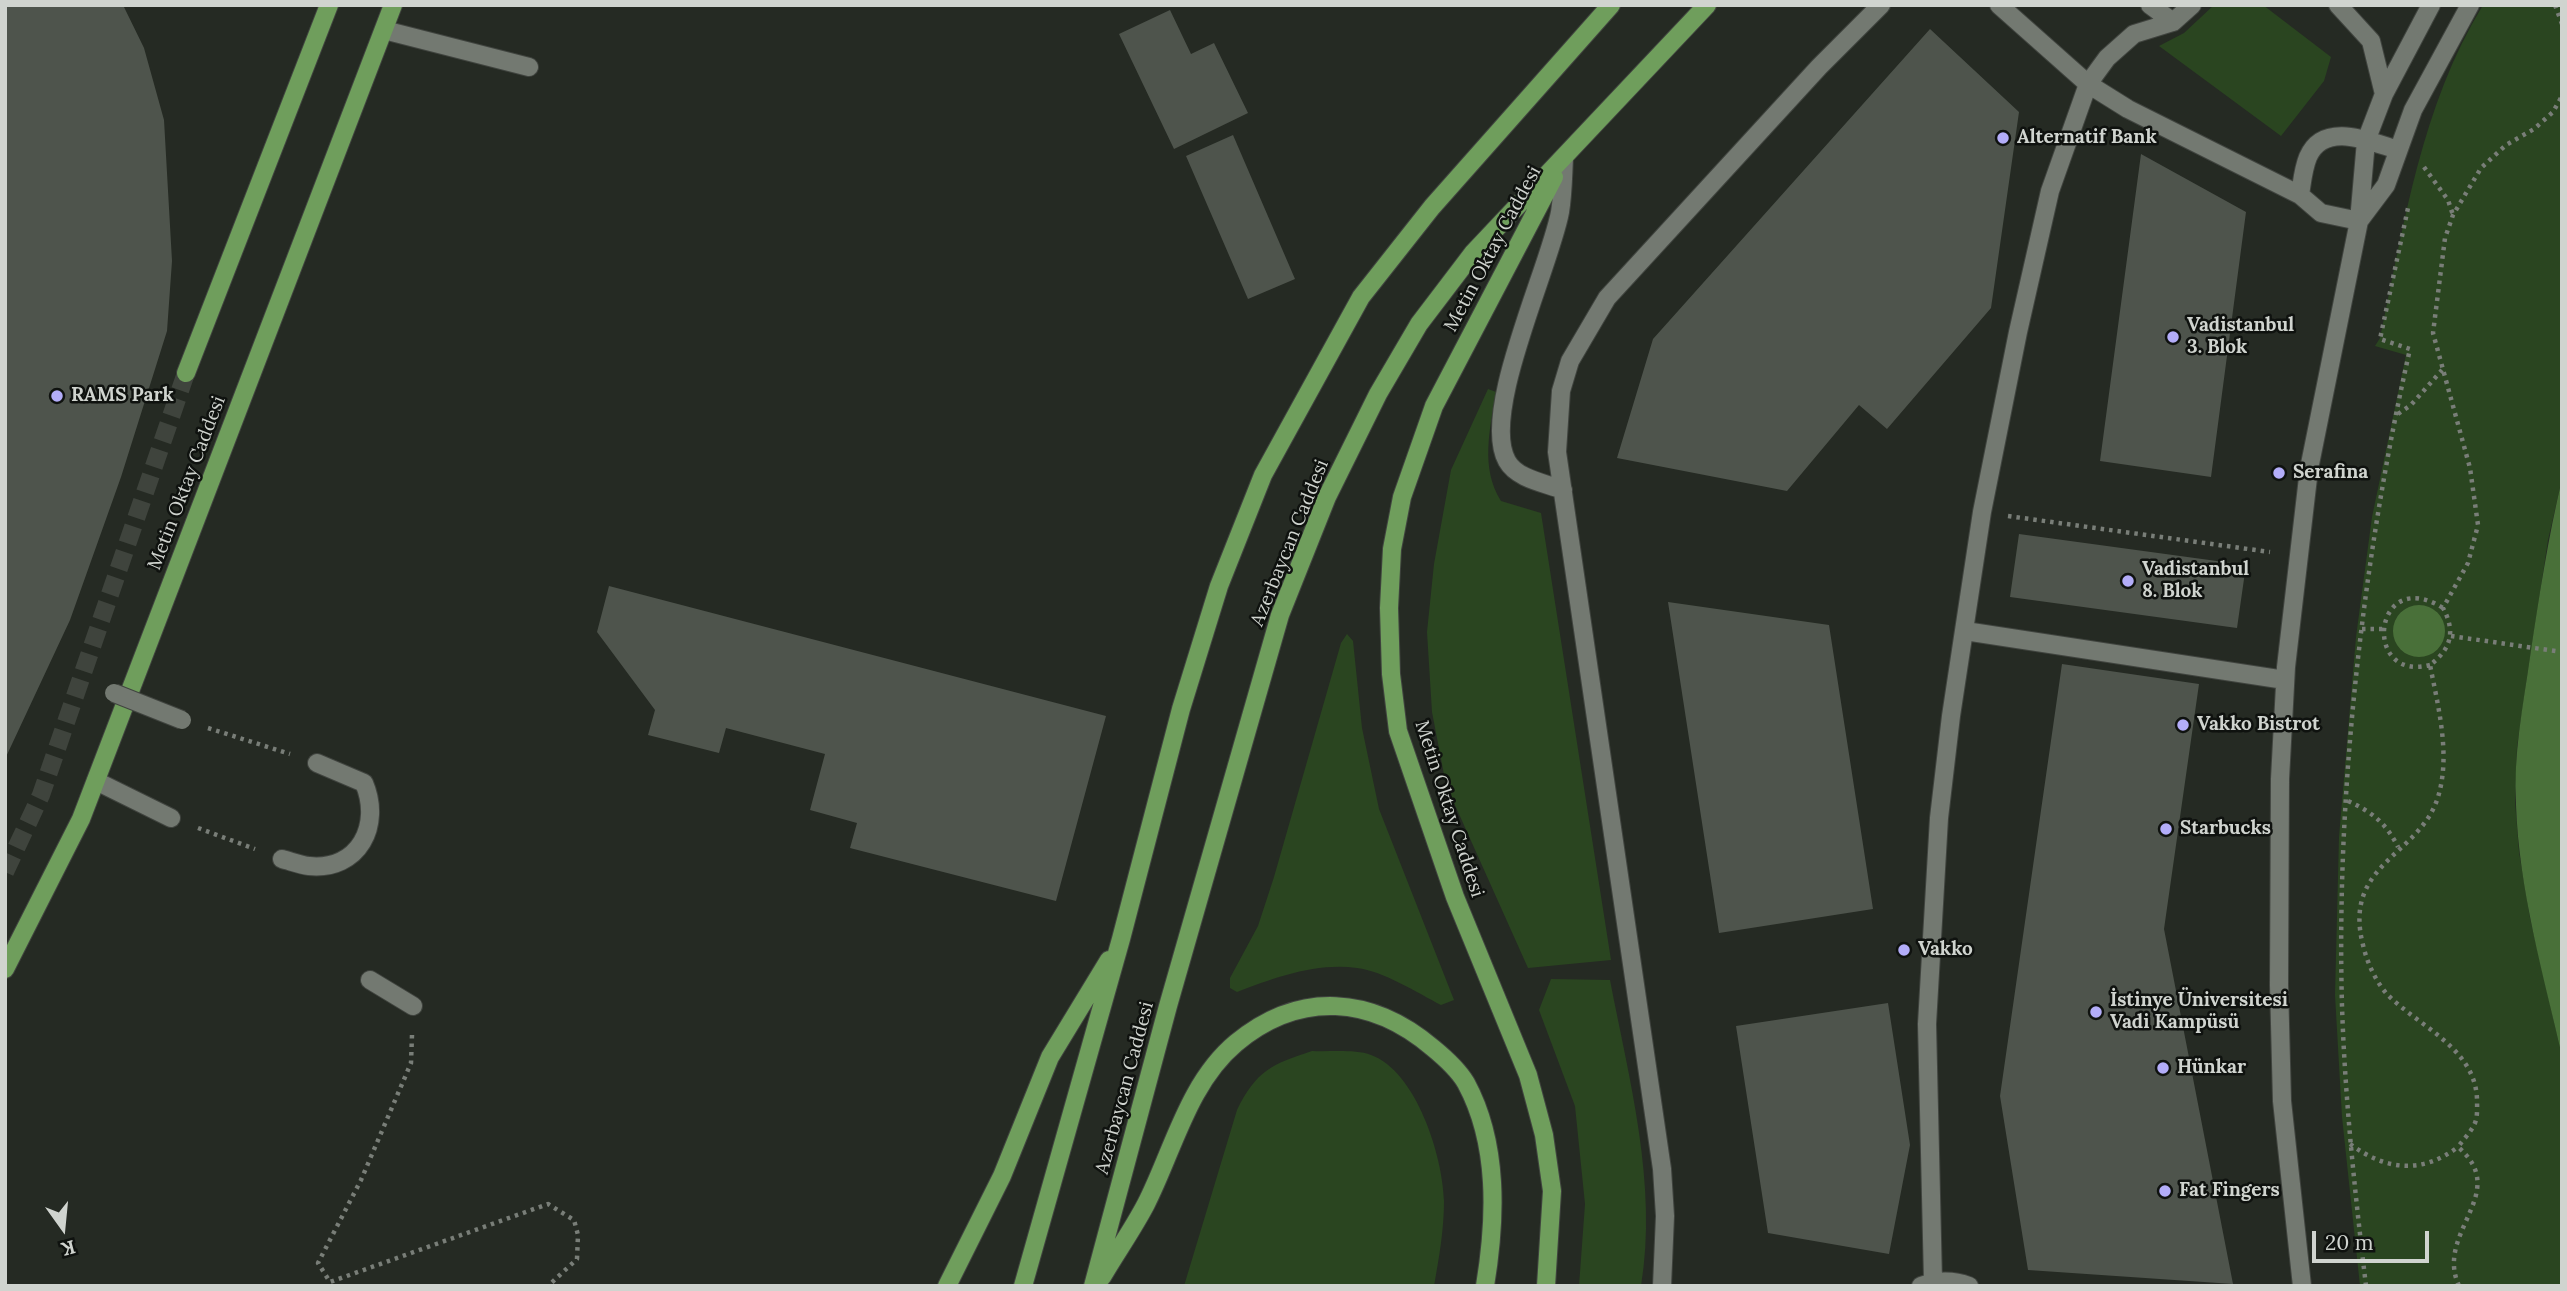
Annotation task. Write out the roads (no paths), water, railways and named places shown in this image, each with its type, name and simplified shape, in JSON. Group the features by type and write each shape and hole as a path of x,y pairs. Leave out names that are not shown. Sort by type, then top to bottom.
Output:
{"main road":[{"path":"186,373 329,5"},
{"name":"Metin Oktay Caddesi","path":"5,969 81,819 393,5"},
{"path":"1023,1286 1121,939 1181,709 1219,586 1263,475 1361,297 1432,207 1611,5"},
{"name":"Azerbaycan Caddesi","path":"1095,1286 1168,1006 1280,615 1327,497 1378,394 1419,324 1473,253 1707,5"},
{"name":"Metin Oktay Caddesi","path":"1546,1286 1552,1191 1544,1135 1528,1075 1450,885 1398,731 1391,674 1389,608 1392,549 1402,497 1434,406 1564,158"},
{"path":"947,1286 1002,1176 1050,1057 1121,939"},
{"path":"1095,1286 1145,1206 1203,1079 1235,1044 1271,1018 1316,1005 1360,1008 1406,1026 1465,1081 1484,1129 1494,1192 1491,1252 1485,1286"}],"street":[{"path":"1662,1286 1665,1216 1662,1170 1557,452 1561,391 1570,361 1607,298 1672,225 1881,5"},
{"path":"1999,5 2088,84 2128,109 2300,195 2321,213 2359,221"},
{"path":"2150,5 2173,22"},
{"path":"1969,1286 1956,1281 1927,1284 1927,1024 1939,818 1951,716 1982,512 2050,191 2088,84 2107,58 2134,34 2173,22 2192,5"},
{"path":"2338,5 2371,41 2384,94"},
{"path":"2302,1286 2282,1101 2279,1010 2280,779 2285,680 2309,470 2359,221 2366,141 2384,94 2431,5"},
{"path":"2359,221 2386,185 2413,110 2470,5"},
{"path":"384,30 529,67"},
{"path":"2300,195 2308,158 2316,144 2331,136 2366,141 2398,150"},
{"path":"1563,490 1516,472 1507,462 1501,439 1506,391 1516,352 1560,212 1564,158"},
{"path":"1965,631 2285,680"},
{"path":"114,693 182,720"},
{"path":"282,859 310,866 331,864 353,855 368,830 371,799 364,783 317,763"},
{"path":"96,781 171,818"},
{"path":"370,979 413,1006"}],"tunnel":[{"path":"5,872 41,795 186,373"}],"place":[{"name":"Alternatif Bank","path":"2003,138"},
{"name":"Vadistanbul 3. Blok","path":"2173,337"},
{"name":"RAMS Park","path":"57,396"},
{"name":"Serafina","path":"2279,473"},
{"name":"Vadistanbul 8. Blok","path":"2128,581"},
{"name":"Vakko Bistrot","path":"2183,725"},
{"name":"Starbucks","path":"2166,829"},
{"name":"Vakko","path":"1904,950"},
{"name":"İstinye Üniversitesi Vadi Kampüsü","path":"2096,1012"},
{"name":"Hünkar","path":"2163,1068"},
{"name":"Fat Fingers","path":"2165,1191"}]}
